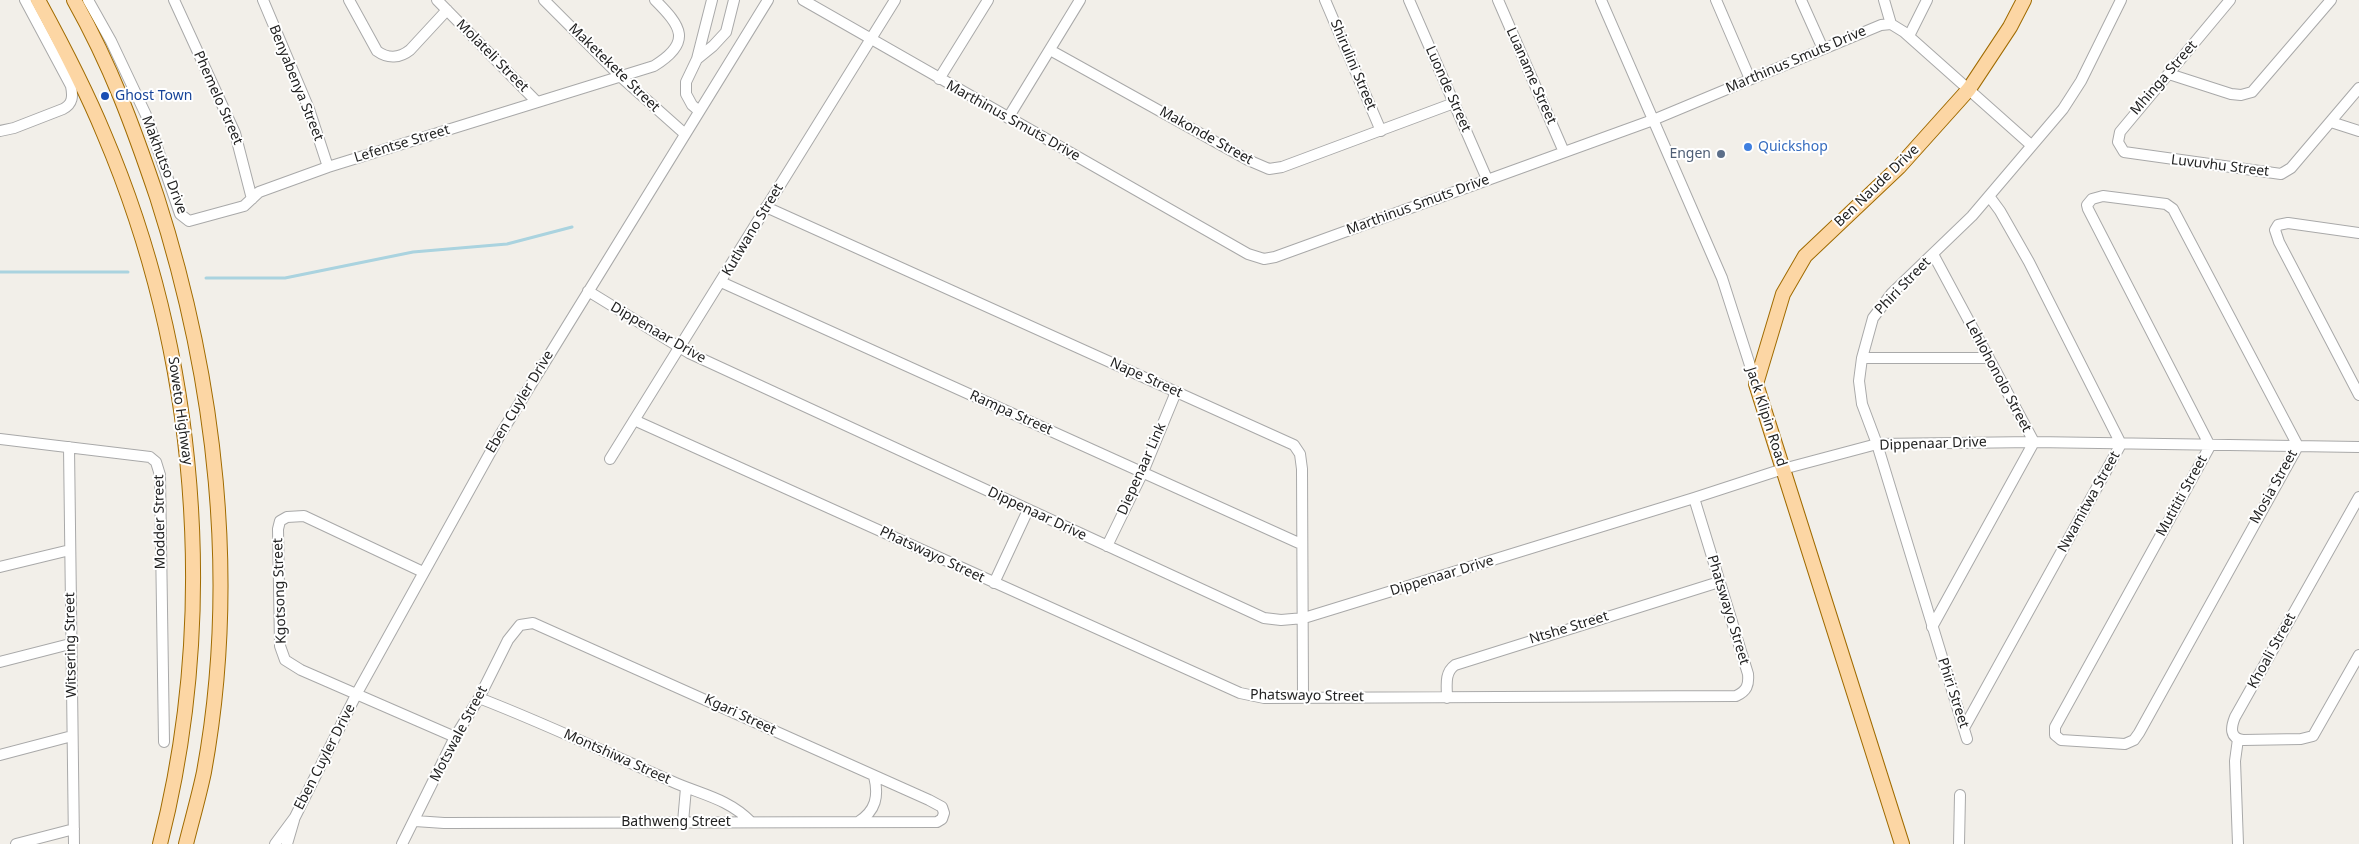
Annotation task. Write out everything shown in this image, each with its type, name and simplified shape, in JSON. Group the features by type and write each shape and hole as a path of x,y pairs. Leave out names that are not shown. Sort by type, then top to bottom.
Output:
{"main road":[{"name":"Soweto Highway","path":"38,0 81,83 119,173 149,263 168,334 177,382 191,502 194,586 193,627 180,753 160,844"},
{"name":"Soweto Highway","path":"74,0 107,63 125,104 167,228 192,325 213,449 218,519 220,598 218,642 207,753 186,844"},
{"name":"Ben Naude Drive","path":"1756,384 1783,294 1805,256 1899,167 1969,89 2010,27 2024,0"},
{"name":"Jack Klipin Road","path":"1756,384 1902,844"}],"street":[{"path":"0,131 22,126 63,109 71,102 71,86 25,0"},
{"name":"Makhutso Drive","path":"88,0 111,41 146,115 178,210 182,217 188,221"},
{"name":"Phemelo Street","path":"174,0 235,133 252,199"},
{"name":"Benyabenya Street","path":"263,0 309,109 328,167"},
{"name":"Molateli Street","path":"349,0 377,51 391,57 405,54 410,50 446,10"},
{"name":"Molateli Street","path":"436,0 537,102"},
{"name":"Maketekete Street","path":"544,0 621,77 685,134"},
{"name":"Lefentse Street","path":"188,221 198,220 244,206 259,192 328,167 645,70 661,62 679,37 679,29 676,22 655,0"},
{"path":"699,111 692,105 686,94 686,82 697,59 712,0"},
{"path":"697,59 726,32 734,0"},
{"name":"Eben Cuyler Drive","path":"275,844 295,817 357,693 495,443 768,0"},
{"name":"Marthinus Smuts Drive","path":"803,0 1248,254 1264,259 1275,257 1653,120 1866,30 1891,24"},
{"name":"Kutlwano Street","path":"610,459 894,0"},
{"path":"939,79 988,0"},
{"path":"1008,118 1080,0"},
{"name":"Shirulini Street","path":"1325,0 1381,131"},
{"name":"Luonde Street","path":"1409,0 1487,179"},
{"name":"Luaname Street","path":"1498,0 1564,152"},
{"name":"Jack Klipin Road","path":"1601,0 1722,278 1756,384"},
{"path":"1716,0 1750,79"},
{"path":"1801,0 1823,49"},
{"path":"1884,0 1891,24 1908,36 2031,145"},
{"path":"1908,36 1927,0"},
{"name":"Phiri Street","path":"1967,739 1860,392 1859,373 1862,358 1868,333 1877,310 1989,196 2071,97 2121,0"},
{"name":"Mhinga Street","path":"2133,155 2120,148 2118,138 2120,132 2230,0"},
{"path":"2169,74 2231,94 2241,95 2252,92 2331,0"},
{"name":"Makonde Street","path":"1050,50 1248,160 1269,169 1282,167 1454,103"},
{"name":"Luvuvhu Street","path":"2133,155 2281,174 2291,168 2359,88"},
{"path":"2331,122 2359,131"},
{"name":"Nwamitwa Street","path":"1964,728 2122,444 2029,262 2000,211 1989,196"},
{"name":"Mosia Street","path":"2068,741 2125,744 2134,740 2298,446 2173,209 2166,204 2103,196"},
{"name":"Mutititi Street","path":"2068,741 2061,740 2055,735 2059,718 2210,446 2088,209 2087,205 2092,199 2103,196"},
{"name":"Nape Street","path":"766,207 1289,442 1297,448 1300,454 1302,469 1303,697"},
{"path":"2359,233 2288,223 2281,223 2276,227 2279,242 2359,395"},
{"name":"Lehlohonolo Street","path":"1932,627 2034,442 1933,254"},
{"name":"Rampa Street","path":"721,282 1301,544"},
{"name":"Dippenaar Drive","path":"588,291 679,347 1264,618 1281,620 1304,618 1783,469 1877,444 2034,442 2359,447"},
{"path":"1862,358 1988,358"},
{"name":"Diepenaar Link","path":"1107,546 1143,472 1176,392"},
{"name":"Phatswayo Street","path":"634,420 1240,693 1264,698 1736,696 1746,690 1749,684 1748,674 1718,582 1694,498"},
{"name":"Modder Street","path":"0,438 150,458 156,462 159,468 164,742"},
{"name":"Witsering Street","path":"69,447 74,844"},
{"name":"Khoali Street","path":"2238,739 2233,734 2231,727 2235,716 2359,497"},
{"path":"994,583 1028,510"},
{"name":"Kgotsong Street","path":"423,572 304,516 287,517 280,521 278,539 282,655 301,670 455,737"},
{"path":"0,567 70,550"},
{"name":"Ntshe Street","path":"1447,698 1447,676 1450,668 1455,665 1718,582"},
{"name":"Kgari Street","path":"520,625 533,623 942,807 944,815 937,822"},
{"name":"Motswale Street","path":"402,844 455,737 479,698 508,640 520,625"},
{"path":"0,662 70,644"},
{"path":"2238,844 2235,761 2238,739 2301,739 2313,736 2359,655"},
{"name":"Montshiwa Street","path":"479,698 686,788 723,800 740,810 751,822"},
{"path":"0,755 72,736"},
{"path":"858,822 870,814 875,805 877,791 874,776"},
{"path":"683,822 686,788"},
{"path":"1959,844 1960,795"},
{"name":"Eben Cuyler Drive","path":"287,844 295,817"},
{"name":"Bathweng Street","path":"415,821 444,823 937,822"},
{"path":"16,844 74,829"}],"waterway":[{"path":"206,278 285,278 413,252 507,244 572,227"},
{"path":"0,272 128,272"}],"place":[{"name":"Ghost Town","path":"105,96"},
{"name":"Quickshop","path":"1748,147"},
{"name":"Engen","path":"1721,154"}]}
